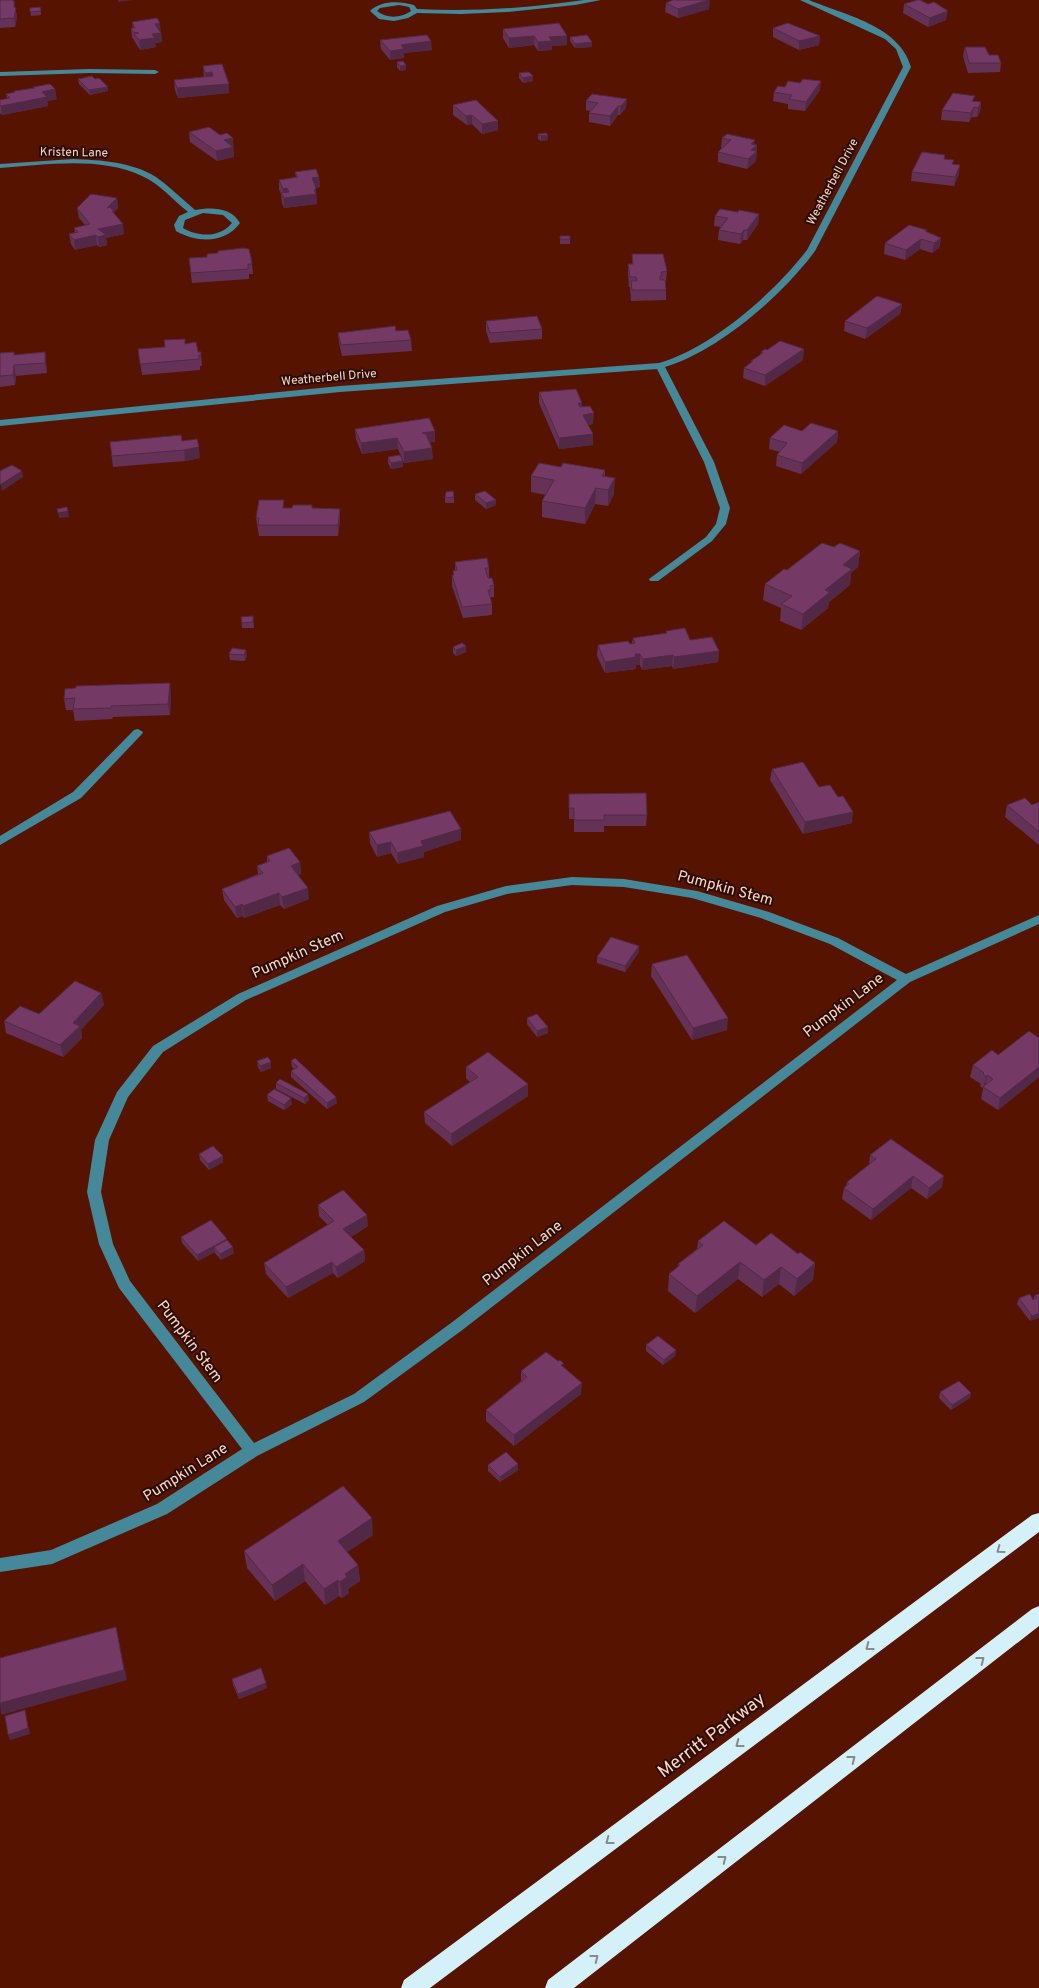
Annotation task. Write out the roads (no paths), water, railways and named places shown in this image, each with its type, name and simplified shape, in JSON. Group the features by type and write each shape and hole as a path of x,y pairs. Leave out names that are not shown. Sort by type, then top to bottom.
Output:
{"highway":[{"name":"Merritt Parkway","path":"412,1988 1039,1521"},
{"path":"556,1988 1039,1615"}],"street":[{"path":"415,11 412,6 399,3 378,6 372,11 379,16 393,19 408,17 415,11 473,13 516,11 598,0"},
{"name":"Weatherbell Drive","path":"0,423 340,389 660,366 680,360 750,314 792,276 811,251 907,67 905,58 895,43 866,27 803,0"},
{"path":"0,74 97,71 155,72"},
{"name":"Kristen Lane","path":"0,166 87,162 128,168 146,175 161,184 193,213"},
{"path":"203,211 222,212 230,215 236,223 229,231 221,234 191,235 179,229 178,224 180,220 193,213 203,211"},
{"path":"654,579 709,539 721,524 725,508 709,462 660,366"},
{"path":"0,841 77,795 138,732"},
{"name":"Pumpkin Stem","path":"252,1451 124,1284 106,1244 94,1192 102,1140 122,1095 158,1049 242,997 441,909 506,890 572,880 624,883 693,894 765,915 834,941 906,979"},
{"name":"Pumpkin Lane","path":"0,1565 52,1557 162,1509 252,1451 359,1398 456,1327 906,979 1039,919"}]}
